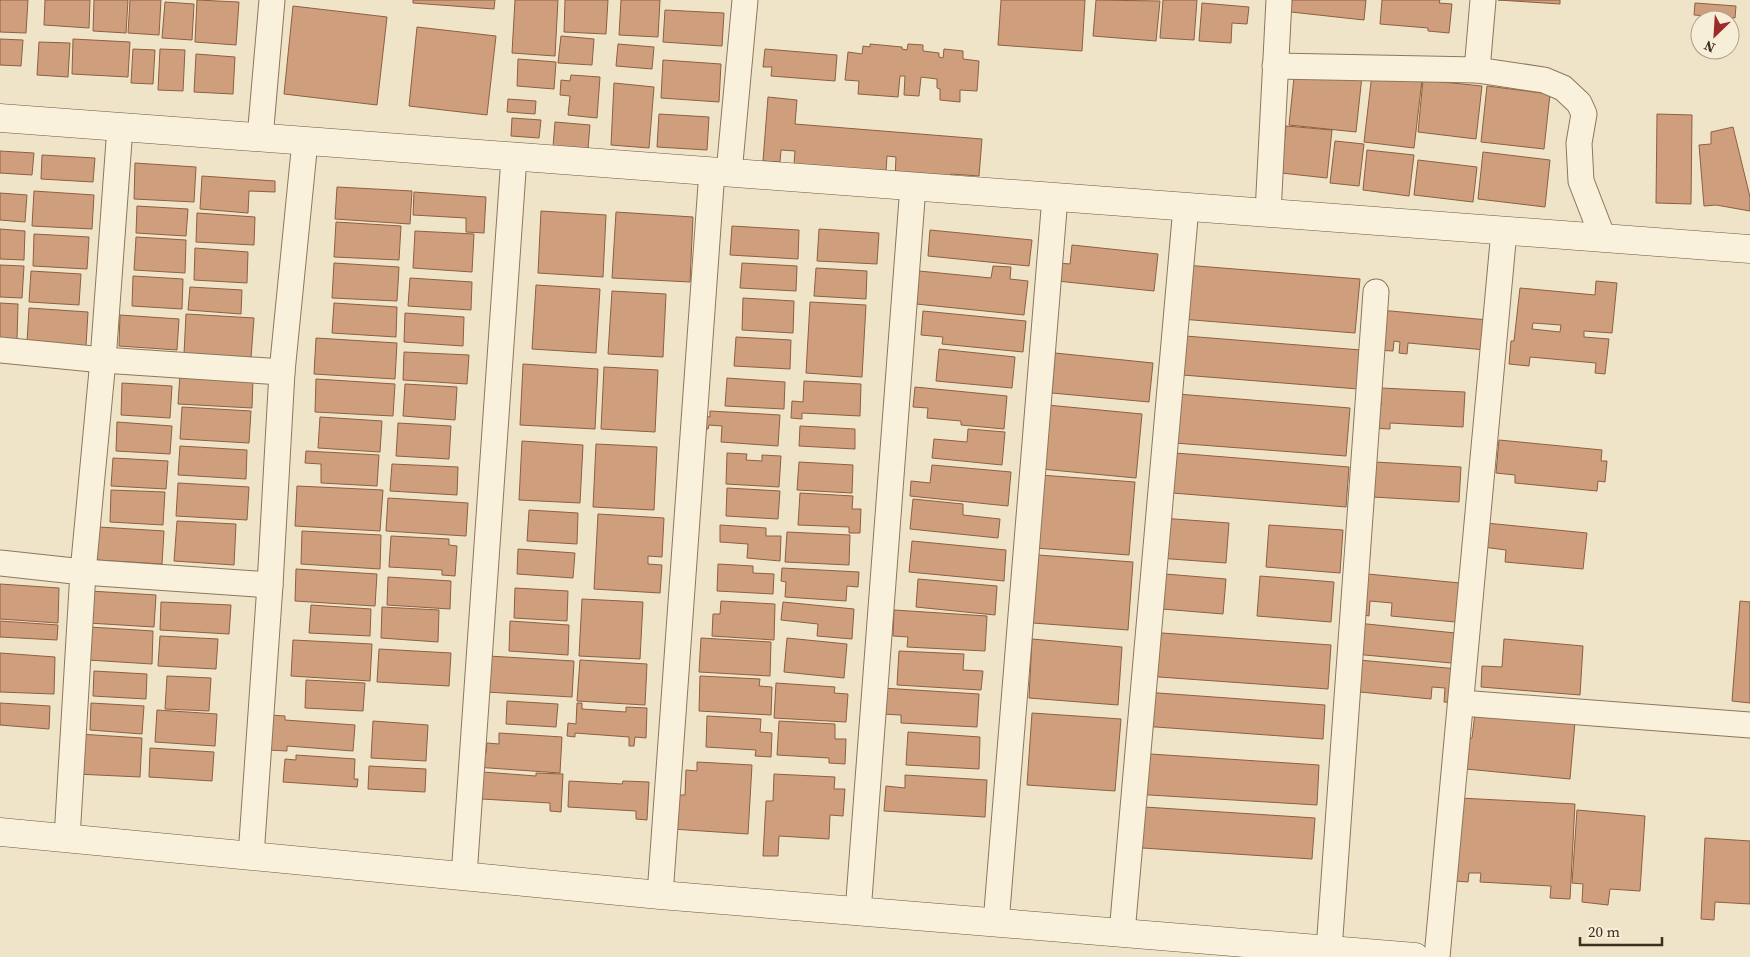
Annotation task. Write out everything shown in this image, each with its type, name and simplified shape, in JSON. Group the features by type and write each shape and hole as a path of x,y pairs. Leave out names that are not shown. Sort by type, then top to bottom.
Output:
{"street":[{"path":"260,138 272,0"},
{"path":"660,895 721,172 745,0"},
{"path":"1268,213 1279,0"},
{"path":"1477,70 1483,0"},
{"path":"1275,66 1477,70 1544,80 1563,88 1579,103 1584,114 1578,143 1580,181 1603,238"},
{"path":"0,118 1750,249"},
{"path":"67,838 83,572 103,360 120,127"},
{"path":"250,856 270,586 282,372 305,141"},
{"path":"464,876 514,156"},
{"path":"858,912 913,186"},
{"path":"996,923 1055,197"},
{"path":"1122,933 1186,207"},
{"path":"1437,957 1504,230"},
{"path":"1329,950 1376,292"},
{"path":"0,350 103,360 282,372"},
{"path":"0,563 83,572 270,586"},
{"path":"1461,703 1750,726"},
{"path":"0,832 660,895 1415,957"}],"building":[{"path":"0,0 28,0 26,33 0,32"},
{"path":"45,0 90,0 89,28 44,25"},
{"path":"94,0 128,0 126,33 93,31"},
{"path":"130,0 161,0 159,35 128,33"},
{"path":"197,0 239,2 236,45 195,42"},
{"path":"413,0 495,0 494,9 413,3"},
{"path":"515,0 558,0 555,56 512,53"},
{"path":"565,0 608,0 606,34 564,32"},
{"path":"621,0 660,0 658,37 619,35"},
{"path":"1001,0 1085,0 1082,51 998,45"},
{"path":"1096,0 1160,1 1156,41 1093,36"},
{"path":"1163,0 1197,0 1194,40 1160,38"},
{"path":"1292,0 1366,0 1364,20 1291,12"},
{"path":"1382,0 1440,0 1439,3 1452,4 1449,33 1428,31 1428,28 1380,24"},
{"path":"1498,0 1560,0 1560,4"},
{"path":"165,2 194,4 192,40 162,38"},
{"path":"1202,3 1249,7 1247,24 1232,23 1231,43 1199,41"},
{"path":"1695,3 1736,6 1736,10 1694,10"},
{"path":"293,6 387,17 377,105 284,94"},
{"path":"665,10 724,13 722,46 663,42"},
{"path":"417,27 496,36 487,115 409,106"},
{"path":"561,36 594,39 592,65 558,63"},
{"path":"0,39 23,40 21,66 0,65"},
{"path":"73,39 130,42 128,77 72,74"},
{"path":"39,42 70,43 68,77 37,75"},
{"path":"618,44 654,47 652,69 616,66"},
{"path":"870,44 902,47 902,49 907,50 908,44 923,45 923,51 939,53 939,57 943,58 944,49 963,51 963,59 979,61 977,91 960,90 960,102 940,100 940,89 937,88 937,79 921,77 919,96 904,95 905,76 900,76 898,97 858,94 859,81 845,80 848,52 862,54 863,46 870,47"},
{"path":"133,49 155,50 153,84 131,83"},
{"path":"160,49 185,50 183,91 158,90"},
{"path":"765,49 837,55 835,81 771,76 772,67 763,67"},
{"path":"196,54 235,57 233,94 194,92"},
{"path":"518,59 556,62 554,89 517,86"},
{"path":"663,60 721,64 719,102 661,98"},
{"path":"1295,68 1362,76 1356,132 1289,125"},
{"path":"1372,74 1422,80 1414,148 1364,142"},
{"path":"571,75 600,77 597,118 568,115 570,96 560,95 561,80 570,81"},
{"path":"1423,80 1482,86 1476,139 1418,132"},
{"path":"614,83 654,87 649,148 611,145"},
{"path":"1487,86 1550,94 1544,149 1481,142"},
{"path":"768,97 797,100 795,124 982,139 979,176 951,174 950,182 895,178 896,157 887,156 886,171 794,164 795,151 781,150 780,162 763,161"},
{"path":"508,99 536,101 535,114 507,112"},
{"path":"659,114 709,117 707,150 657,147"},
{"path":"1657,114 1692,115 1691,204 1656,203"},
{"path":"512,118 541,120 539,138 511,136"},
{"path":"555,122 590,125 588,149 553,147"},
{"path":"1286,126 1332,130 1327,178 1281,173"},
{"path":"1733,127 1750,197 1750,211 1716,205 1704,206 1699,145 1711,144 1711,132"},
{"path":"1335,141 1364,144 1359,186 1330,183"},
{"path":"1367,150 1414,155 1409,196 1363,190"},
{"path":"0,151 34,153 32,175 0,173"},
{"path":"1483,152 1550,160 1545,207 1478,199"},
{"path":"42,155 95,158 93,182 41,179"},
{"path":"1418,160 1477,167 1473,202 1414,195"},
{"path":"135,163 196,167 194,202 134,199"},
{"path":"202,176 275,181 275,192 249,191 248,213 200,209"},
{"path":"337,187 412,191 410,224 335,219"},
{"path":"34,191 94,195 92,229 32,226"},
{"path":"414,192 486,197 484,233 466,232 466,218 413,215"},
{"path":"0,193 27,195 25,222 0,220"},
{"path":"137,206 188,209 186,236 136,233"},
{"path":"541,211 606,215 603,277 538,273"},
{"path":"616,212 693,217 690,282 612,278"},
{"path":"197,213 255,217 254,245 196,242"},
{"path":"336,222 401,226 399,260 334,257"},
{"path":"732,226 799,230 798,259 730,255"},
{"path":"0,229 25,231 24,260 0,259"},
{"path":"819,229 879,233 877,264 817,261"},
{"path":"930,230 1032,240 1029,266 928,256"},
{"path":"415,231 474,234 472,272 413,268"},
{"path":"34,234 89,237 87,269 33,266"},
{"path":"136,237 186,240 185,273 134,270"},
{"path":"1072,245 1158,254 1154,291 1057,281 1059,263 1070,264"},
{"path":"195,248 248,252 247,283 194,280"},
{"path":"334,263 399,267 397,301 332,298"},
{"path":"742,263 797,266 796,291 740,288"},
{"path":"1172,264 1360,279 1355,333 1168,318"},
{"path":"0,265 24,266 22,298 0,297"},
{"path":"993,266 1011,267 1010,279 1028,281 1024,315 916,304 919,271 991,278"},
{"path":"816,268 867,271 866,299 814,296"},
{"path":"31,271 81,274 79,305 29,302"},
{"path":"133,276 183,279 182,309 132,306"},
{"path":"410,278 472,282 471,310 408,306"},
{"path":"1596,281 1617,283 1612,333 1584,331 1584,337 1609,339 1605,374 1595,373 1596,363 1530,357 1529,366 1509,364 1511,341 1514,341 1520,288 1595,295","holes":["1533,323 1561,325 1560,332 1532,329"]},
{"path":"536,285 600,289 596,353 532,349"},
{"path":"190,287 242,290 241,314 188,310"},
{"path":"612,291 666,294 663,357 608,354"},
{"path":"743,298 794,301 793,333 742,330"},
{"path":"810,302 866,305 862,377 806,373"},
{"path":"0,303 18,304 17,339 0,338"},
{"path":"334,303 397,307 396,337 332,333"},
{"path":"29,308 88,312 86,346 27,342"},
{"path":"1380,310 1488,320 1486,350 1408,343 1407,354 1399,353 1400,342 1394,341 1393,351 1376,350"},
{"path":"923,311 1026,321 1023,352 942,344 943,337 921,335"},
{"path":"405,313 464,317 463,346 404,342"},
{"path":"186,314 254,318 251,358 184,354"},
{"path":"120,315 179,319 177,350 119,346"},
{"path":"1173,335 1361,350 1358,389 1170,374"},
{"path":"736,337 791,340 790,369 734,366"},
{"path":"316,338 397,343 395,379 314,374"},
{"path":"939,349 1015,357 1012,388 936,381"},
{"path":"404,352 469,355 467,384 403,380"},
{"path":"1055,353 1153,363 1149,402 1052,393"},
{"path":"523,364 598,369 595,429 520,425"},
{"path":"604,367 658,370 655,432 601,429"},
{"path":"180,374 253,378 252,408 178,404"},
{"path":"727,378 785,382 784,409 725,406"},
{"path":"316,379 395,384 393,416 315,412"},
{"path":"804,381 861,384 860,416 802,413 802,419 791,418 792,401 803,402"},
{"path":"122,383 172,386 170,418 121,415"},
{"path":"405,384 457,387 455,420 403,416"},
{"path":"915,387 1007,396 1004,429 961,425 961,421 927,418 928,408 913,407"},
{"path":"1381,388 1465,392 1463,427 1390,423 1390,429 1370,428 1372,406 1381,406"},
{"path":"1165,393 1350,408 1346,456 1161,442"},
{"path":"1047,405 1142,414 1136,478 1041,469"},
{"path":"182,407 251,411 249,443 180,439"},
{"path":"710,411 780,415 778,446 721,442 722,426 709,425 708,429 701,429 702,416 710,417"},
{"path":"320,417 382,421 380,452 318,448"},
{"path":"117,422 172,426 170,454 116,451"},
{"path":"398,423 451,426 449,459 396,456"},
{"path":"800,426 855,429 855,449 799,446"},
{"path":"968,429 1005,432 1002,465 932,458 934,439 967,442"},
{"path":"1499,440 1602,450 1601,461 1607,461 1605,482 1598,481 1597,491 1515,483 1515,475 1496,473"},
{"path":"522,441 583,445 580,503 519,500"},
{"path":"596,444 657,447 654,510 593,507"},
{"path":"180,446 247,450 246,479 178,475"},
{"path":"306,451 379,455 377,486 321,483 321,464 305,463"},
{"path":"1163,452 1349,467 1346,507 1160,492"},
{"path":"727,453 747,454 746,460 762,461 762,455 781,456 779,487 726,484"},
{"path":"113,458 168,461 166,489 111,486"},
{"path":"799,462 853,465 852,493 797,490"},
{"path":"1375,462 1461,467 1459,502 1373,497"},
{"path":"392,464 458,467 457,495 390,491"},
{"path":"932,465 1011,472 1008,506 910,496 911,481 930,483"},
{"path":"1040,475 1135,482 1129,555 1035,548"},
{"path":"178,483 249,487 247,520 176,516"},
{"path":"297,486 383,490 380,531 295,526"},
{"path":"727,488 780,491 778,519 726,516"},
{"path":"111,490 165,492 163,525 110,522"},
{"path":"800,493 853,496 852,509 861,509 860,533 849,533 849,527 798,525"},
{"path":"388,498 468,503 466,536 386,531"},
{"path":"913,499 963,504 963,515 1000,519 998,538 910,529"},
{"path":"529,510 578,513 577,544 527,541"},
{"path":"598,514 664,518 662,557 648,556 648,564 662,565 660,593 594,589"},
{"path":"1161,518 1229,523 1226,563 1158,558"},
{"path":"177,521 236,524 234,565 174,561"},
{"path":"1486,523 1587,533 1583,569 1505,562 1506,550 1483,547"},
{"path":"720,525 766,528 766,536 781,536 780,561 747,558 748,544 720,542"},
{"path":"1269,525 1343,530 1340,573 1266,567"},
{"path":"99,527 164,531 162,564 97,560"},
{"path":"302,531 381,535 380,569 301,564"},
{"path":"787,532 850,535 849,565 785,562"},
{"path":"391,536 449,539 449,545 457,546 455,576 442,575 442,570 389,567"},
{"path":"912,541 1006,550 1004,581 909,572"},
{"path":"518,549 575,553 573,578 517,574"},
{"path":"1038,555 1133,562 1128,630 1033,623"},
{"path":"718,564 753,566 753,573 774,574 773,594 717,591"},
{"path":"782,568 859,572 858,587 847,586 846,601 785,597 786,582 781,581"},
{"path":"296,569 377,574 375,606 295,601"},
{"path":"1153,573 1226,579 1223,614 1150,608"},
{"path":"1368,574 1470,584 1466,623 1391,616 1392,603 1370,601 1369,616 1364,615"},
{"path":"1260,576 1334,582 1331,622 1257,616"},
{"path":"388,577 451,581 450,609 387,605"},
{"path":"918,579 997,586 995,615 916,607"},
{"path":"0,584 59,588 58,623 0,619"},
{"path":"515,588 568,591 567,621 514,618"},
{"path":"90,591 156,595 154,627 88,623"},
{"path":"582,599 643,602 640,659 579,656"},
{"path":"721,601 775,604 774,640 712,636 713,614 720,614"},
{"path":"1740,601 1750,602 1750,703 1732,701"},
{"path":"161,602 231,605 229,634 160,630"},
{"path":"783,602 854,609 852,639 817,636 818,624 781,620"},
{"path":"311,605 371,609 370,636 309,633"},
{"path":"382,607 439,610 438,642 381,638"},
{"path":"894,610 987,616 985,651 907,647 908,637 893,636"},
{"path":"0,621 58,625 57,640 0,637"},
{"path":"510,621 569,625 568,655 509,651"},
{"path":"1357,623 1465,634 1462,664 1354,654"},
{"path":"90,627 153,631 152,664 88,660"},
{"path":"1148,632 1331,645 1328,689 1145,676"},
{"path":"160,636 218,639 216,669 158,666"},
{"path":"701,638 771,642 770,676 699,672"},
{"path":"787,638 847,644 844,678 784,672"},
{"path":"1032,639 1122,647 1118,705 1029,698"},
{"path":"1504,639 1583,646 1580,695 1481,687 1482,666 1502,667"},
{"path":"293,640 372,644 370,681 291,676"},
{"path":"379,649 451,653 449,686 377,682"},
{"path":"899,651 964,654 963,670 983,671 981,690 897,685"},
{"path":"0,653 55,657 54,694 0,692"},
{"path":"488,656 574,661 572,697 486,692"},
{"path":"580,660 647,664 645,705 577,701"},
{"path":"1359,660 1458,669 1454,703 1444,702 1445,688 1432,687 1431,699 1350,691"},
{"path":"94,671 147,674 146,699 93,696"},
{"path":"167,676 211,678 209,711 165,709"},
{"path":"700,676 760,679 759,686 772,687 771,715 699,711"},
{"path":"306,680 365,683 363,711 305,708"},
{"path":"776,683 835,687 834,693 848,694 846,722 774,718"},
{"path":"882,688 979,694 977,727 901,723 901,715 881,714"},
{"path":"1144,692 1325,705 1323,739 1142,726"},
{"path":"507,701 558,704 556,727 506,724"},
{"path":"0,703 50,706 49,729 0,725"},
{"path":"91,703 144,706 142,734 90,730"},
{"path":"577,703 582,703 582,709 626,712 626,707 647,708 646,738 635,737 634,746 629,746 629,737 575,733 575,737 567,736 568,723 576,724"},
{"path":"157,710 217,714 215,746 155,742"},
{"path":"1032,713 1121,719 1115,791 1027,785"},
{"path":"1475,713 1575,722 1570,779 1466,769 1469,738 1472,738"},
{"path":"270,715 285,716 285,720 355,725 353,751 287,746 287,751 268,750"},
{"path":"707,716 761,719 760,732 772,733 771,757 755,756 756,750 706,747"},
{"path":"373,721 428,725 426,761 371,758"},
{"path":"779,721 835,724 835,739 846,739 845,764 829,763 829,758 777,755"},
{"path":"908,732 980,737 979,769 906,765"},
{"path":"499,733 562,737 560,773 475,767 476,752 486,753 487,743 499,744"},
{"path":"79,734 142,738 140,777 76,774"},
{"path":"150,748 214,752 212,781 149,777"},
{"path":"1135,753 1319,765 1317,805 1133,794"},
{"path":"296,755 355,759 354,779 358,779 357,787 283,782 285,759 296,760"},
{"path":"697,762 752,765 748,834 672,829 674,795 685,795 686,770 697,771"},
{"path":"369,766 426,769 425,792 368,789"},
{"path":"483,772 536,776 536,773 563,774 561,812 550,811 550,803 482,799"},
{"path":"774,774 835,777 834,789 845,789 843,816 830,815 829,839 779,836 778,856 763,856 766,801 773,801"},
{"path":"905,775 987,780 985,817 884,811 886,786 905,788"},
{"path":"569,781 622,784 623,781 649,782 647,820 636,819 636,811 568,807"},
{"path":"1460,798 1575,804 1570,899 1550,898 1551,886 1480,882 1481,873 1469,873 1468,882 1456,881"},
{"path":"1129,806 1315,818 1312,859 1127,847"},
{"path":"1577,810 1645,816 1640,891 1610,889 1608,905 1582,902 1583,884 1572,883"},
{"path":"1705,838 1750,841 1750,904 1715,902 1714,920 1701,919"}]}
